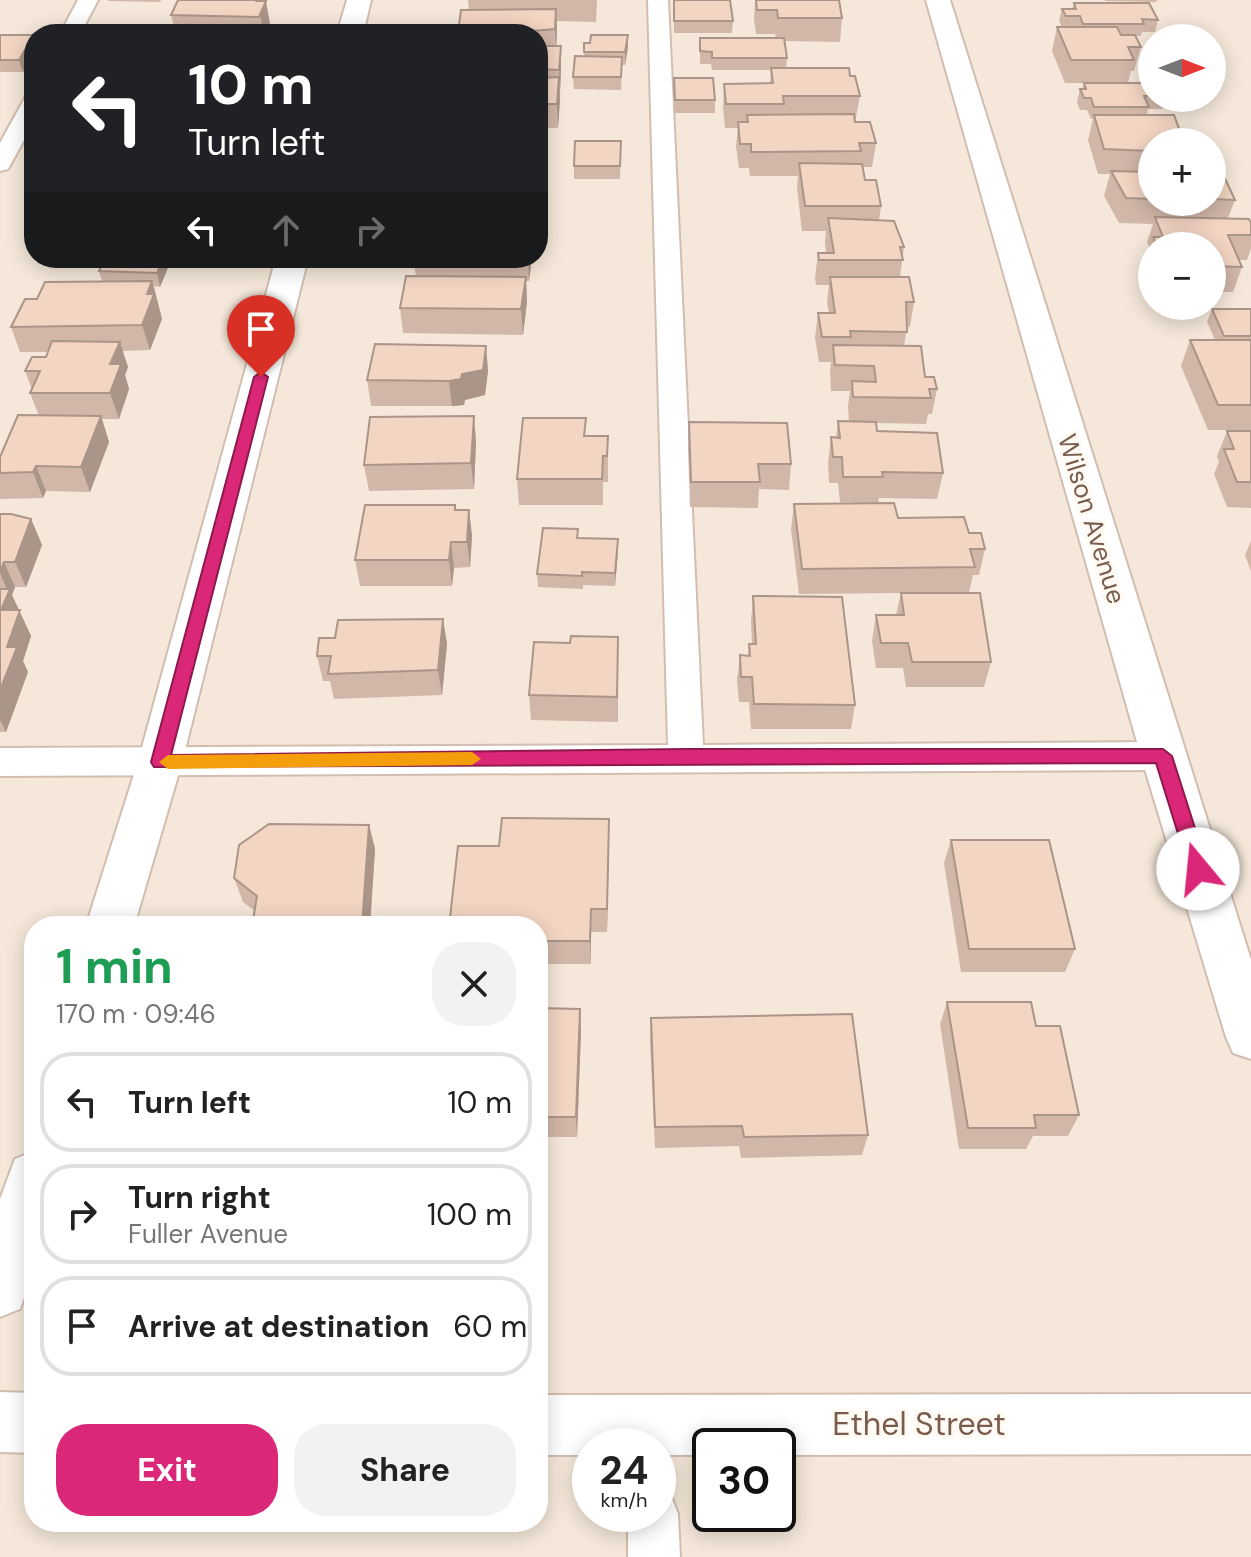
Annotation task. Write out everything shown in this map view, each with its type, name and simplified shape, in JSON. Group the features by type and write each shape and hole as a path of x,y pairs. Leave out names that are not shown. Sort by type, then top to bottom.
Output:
{"street":[{"path":"353,24 359,0"},
{"name":"Wilson Avenue","path":"938,0 1163,756 1251,1037"},
{"path":"113,916 160,762 289,268"},
{"path":"0,1289 24,1210"},
{"path":"0,1422 24,1423"},
{"name":"Ethel Street","path":"676,1434 1251,1424"},
{"name":"Ethel Street","path":"548,1426 572,1428"}],"lane":[{"path":"75,24 88,0"},
{"path":"658,0 686,756"},
{"path":"0,164 24,120"},
{"path":"0,762 686,756 1163,756"},
{"path":"653,1532 654,1557"}],"shaded area":[{"path":"0,0 1251,0 1251,1557 0,1557"}],"building":[{"path":"178,0 266,1 259,17 171,15"},
{"path":"674,0 730,0 733,21 674,21"},
{"path":"756,0 839,0 842,18 778,18 777,10 757,10"},
{"path":"1074,3 1149,3 1158,20 1142,19 1144,24 1083,24 1080,16 1066,16 1062,9 1076,9"},
{"path":"556,9 555,29 548,30 548,24 459,24 461,10"},
{"path":"1057,27 1117,27 1121,35 1135,35 1138,41 1138,47 1128,47 1134,60 1071,60"},
{"path":"0,35 24,35 24,52 19,60 0,60"},
{"path":"591,35 628,35 625,52 584,52 584,43 590,43"},
{"path":"700,38 784,38 787,58 712,58 712,52 700,51"},
{"path":"548,46 561,46 559,70 548,69"},
{"path":"575,56 622,57 621,77 573,77"},
{"path":"771,68 849,68 850,76 855,76 860,96 783,96 784,104 726,104 724,84 773,83"},
{"path":"559,77 557,104 548,104 548,78"},
{"path":"674,78 713,78 715,100 675,100"},
{"path":"1084,83 1138,83 1138,107 1094,107 1091,98 1084,98 1080,89 1086,89"},
{"path":"854,114 855,122 870,122 876,143 859,143 861,151 751,152 751,144 740,144 738,122 748,122 747,115"},
{"path":"1094,115 1174,115 1179,128 1138,128 1138,150 1104,149"},
{"path":"575,141 621,141 620,166 574,166"},
{"path":"799,163 862,164 865,180 876,180 881,206 805,206"},
{"path":"1111,171 1138,172 1138,198 1126,198"},
{"path":"1226,181 1235,200 1226,200"},
{"path":"1155,217 1249,219 1251,223 1251,235 1228,235 1242,267 1226,266 1226,232 1161,232"},
{"path":"828,218 894,221 904,247 900,247 903,260 819,260 818,253 834,253"},
{"path":"100,268 159,268 157,273 99,271"},
{"path":"406,276 526,277 521,309 400,308"},
{"path":"830,277 909,277 914,302 906,302 907,332 850,331 851,337 822,337 818,313 835,313"},
{"path":"152,281 147,294 154,294 142,325 11,327 25,299 37,299 45,282"},
{"path":"1226,309 1251,309 1251,336 1224,336 1217,320 1226,320"},
{"path":"1190,340 1251,340 1251,405 1218,405"},
{"path":"52,341 120,342 110,364 121,364 110,393 30,393 40,371 25,371 32,357 46,357"},
{"path":"375,344 486,346 483,370 462,374 461,379 449,381 367,380"},
{"path":"833,345 921,346 925,377 934,377 937,389 929,389 931,398 853,397 852,381 876,382 874,366 835,365"},
{"path":"18,415 101,416 81,467 36,466 33,472 0,473 0,457"},
{"path":"474,416 471,463 364,465 370,417"},
{"path":"523,418 586,418 584,436 608,436 602,479 517,479"},
{"path":"838,421 876,422 877,431 937,433 943,473 882,472 883,477 843,477 842,457 833,457 831,437 840,438"},
{"path":"689,422 787,423 791,464 758,464 760,482 691,482"},
{"path":"1227,431 1251,431 1251,482 1237,482 1224,449 1234,449"},
{"path":"894,503 898,518 964,517 969,533 981,533 985,549 970,549 975,567 802,569 794,504"},
{"path":"365,505 455,505 455,510 469,510 467,542 451,542 449,560 355,560"},
{"path":"0,514 31,519 15,562 4,562 0,572"},
{"path":"543,528 578,529 577,538 618,539 615,573 582,572 582,576 537,574"},
{"path":"0,589 10,589 1,610 20,610 7,647 17,647 0,690"},
{"path":"901,593 980,593 991,662 912,662 908,643 881,643 876,615 904,615"},
{"path":"753,596 842,597 855,705 754,704 752,677 741,677 740,655 750,656 749,644 756,644"},
{"path":"443,619 438,670 328,674 331,656 317,656 319,638 335,638 338,620"},
{"path":"571,636 618,637 617,697 529,695 534,642 570,643"},
{"path":"502,818 609,819 607,909 591,909 590,941 548,941 548,916 450,916 458,846 499,846"},
{"path":"269,824 369,825 363,916 254,916 257,896 234,878 239,845"},
{"path":"951,840 1049,840 1075,949 969,949"},
{"path":"947,1002 1031,1002 1036,1026 1060,1026 1079,1115 1034,1115 1036,1128 968,1128"},
{"path":"548,1008 580,1009 576,1117 548,1117"},
{"path":"852,1014 868,1135 744,1137 742,1126 655,1127 651,1018"}],"slow traffic":[{"path":"168,762 472,759"}],"route":[{"path":"261,377 160,762 686,756 1163,756 1198,869"}]}
